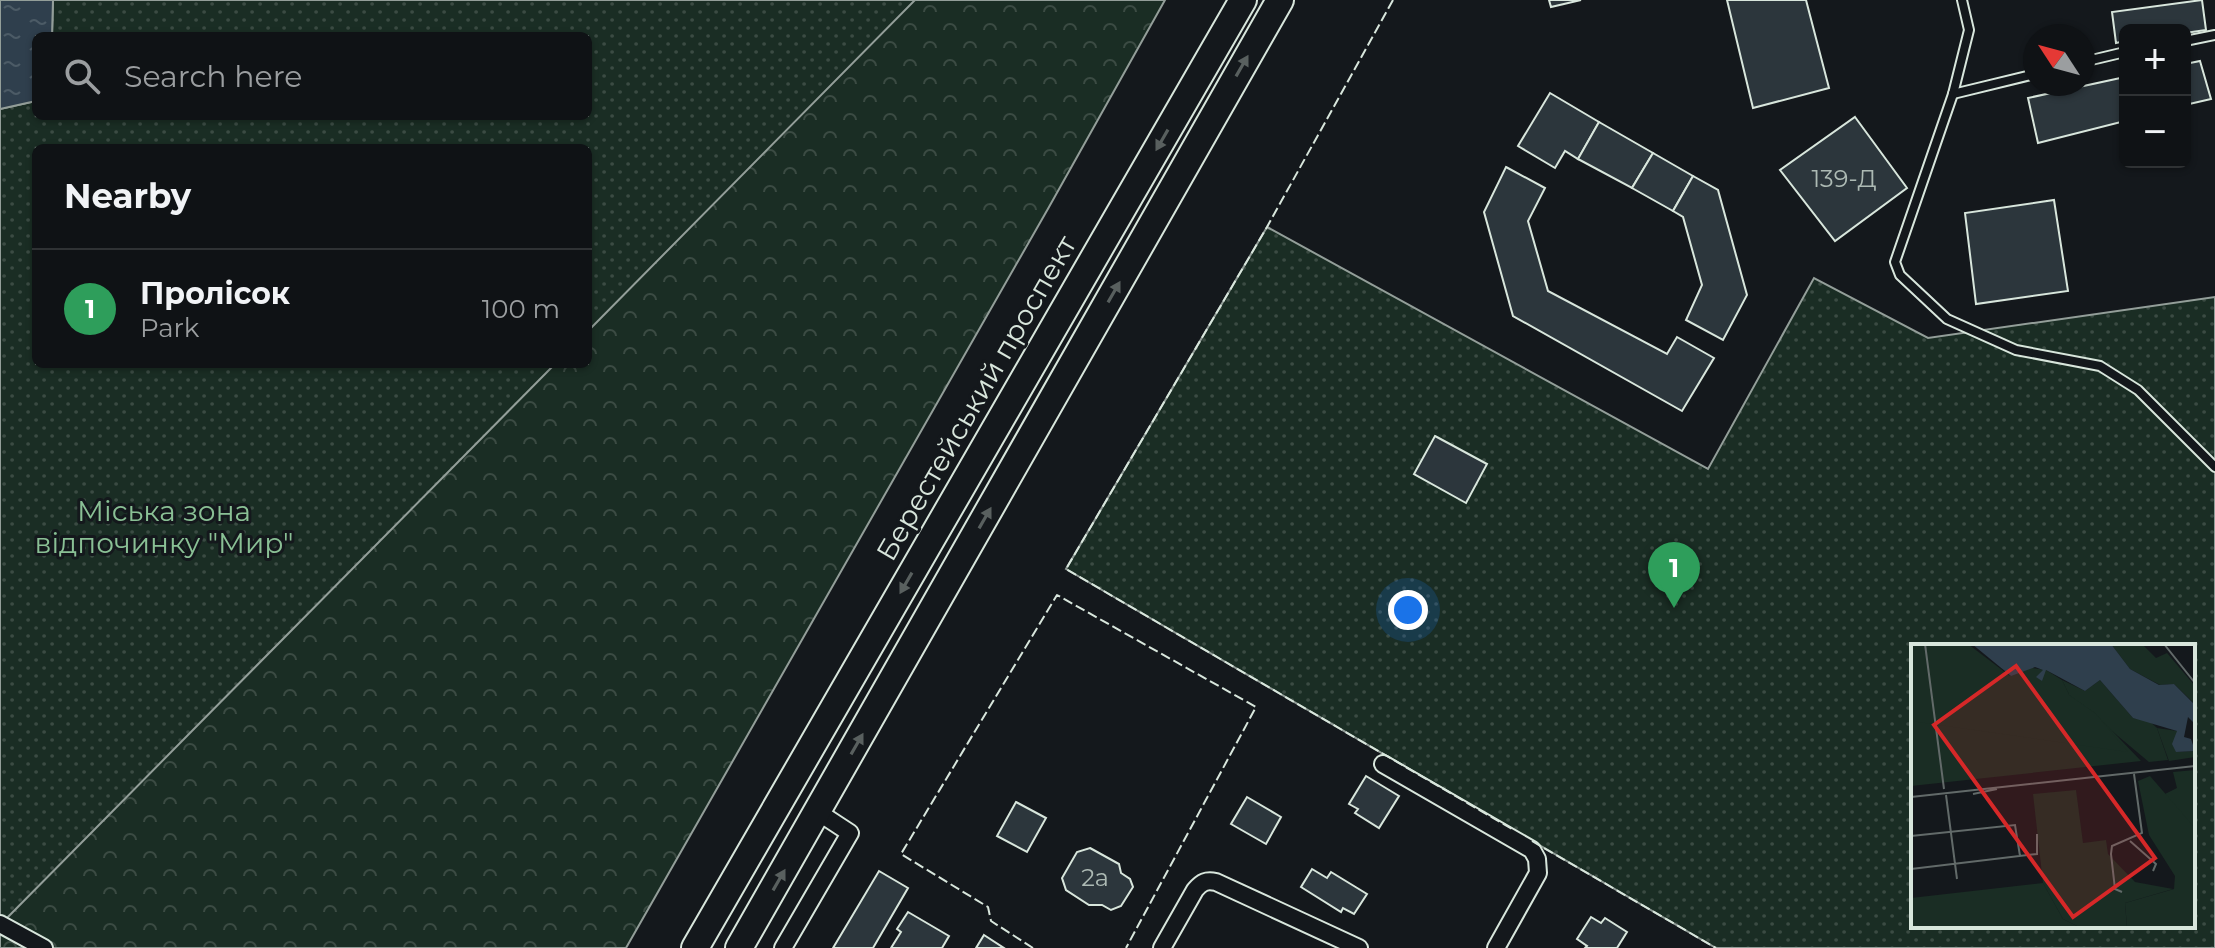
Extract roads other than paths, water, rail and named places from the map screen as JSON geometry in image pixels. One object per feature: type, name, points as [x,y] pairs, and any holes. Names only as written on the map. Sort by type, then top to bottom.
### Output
[{"type":"highway","name":"Берестейський проспект","points":[[695,948],[1243,0]]},
{"type":"highway","points":[[739,948],[1280,0]]},
{"type":"street","points":[[1383,764],[1532,850],[1537,859],[1538,873],[1496,948]]},
{"type":"street","points":[[783,948],[850,833],[818,812]]},
{"type":"street","points":[[1162,948],[1195,890],[1204,882],[1216,882],[1359,948]]},
{"type":"street","points":[[0,924],[44,948]]},
{"type":"lane","points":[[1962,0],[1969,30],[1953,94],[1895,262],[1900,275],[1947,319],[2016,350],[2100,366],[2138,390],[2215,467]]},
{"type":"lane","points":[[2191,40],[2215,35]]},
{"type":"lane","points":[[2095,59],[2119,53]]},
{"type":"lane","points":[[1953,94],[2023,77]]},
{"type":"water","points":[[0,0],[53,0],[52,32],[32,32],[32,102],[0,109]]},
{"type":"place","name":"Пролісок","points":[[1674,608]]},
{"type":"park label","name":"Міська зона відпочинку \"Мир\"","points":[[164,527]]}]
